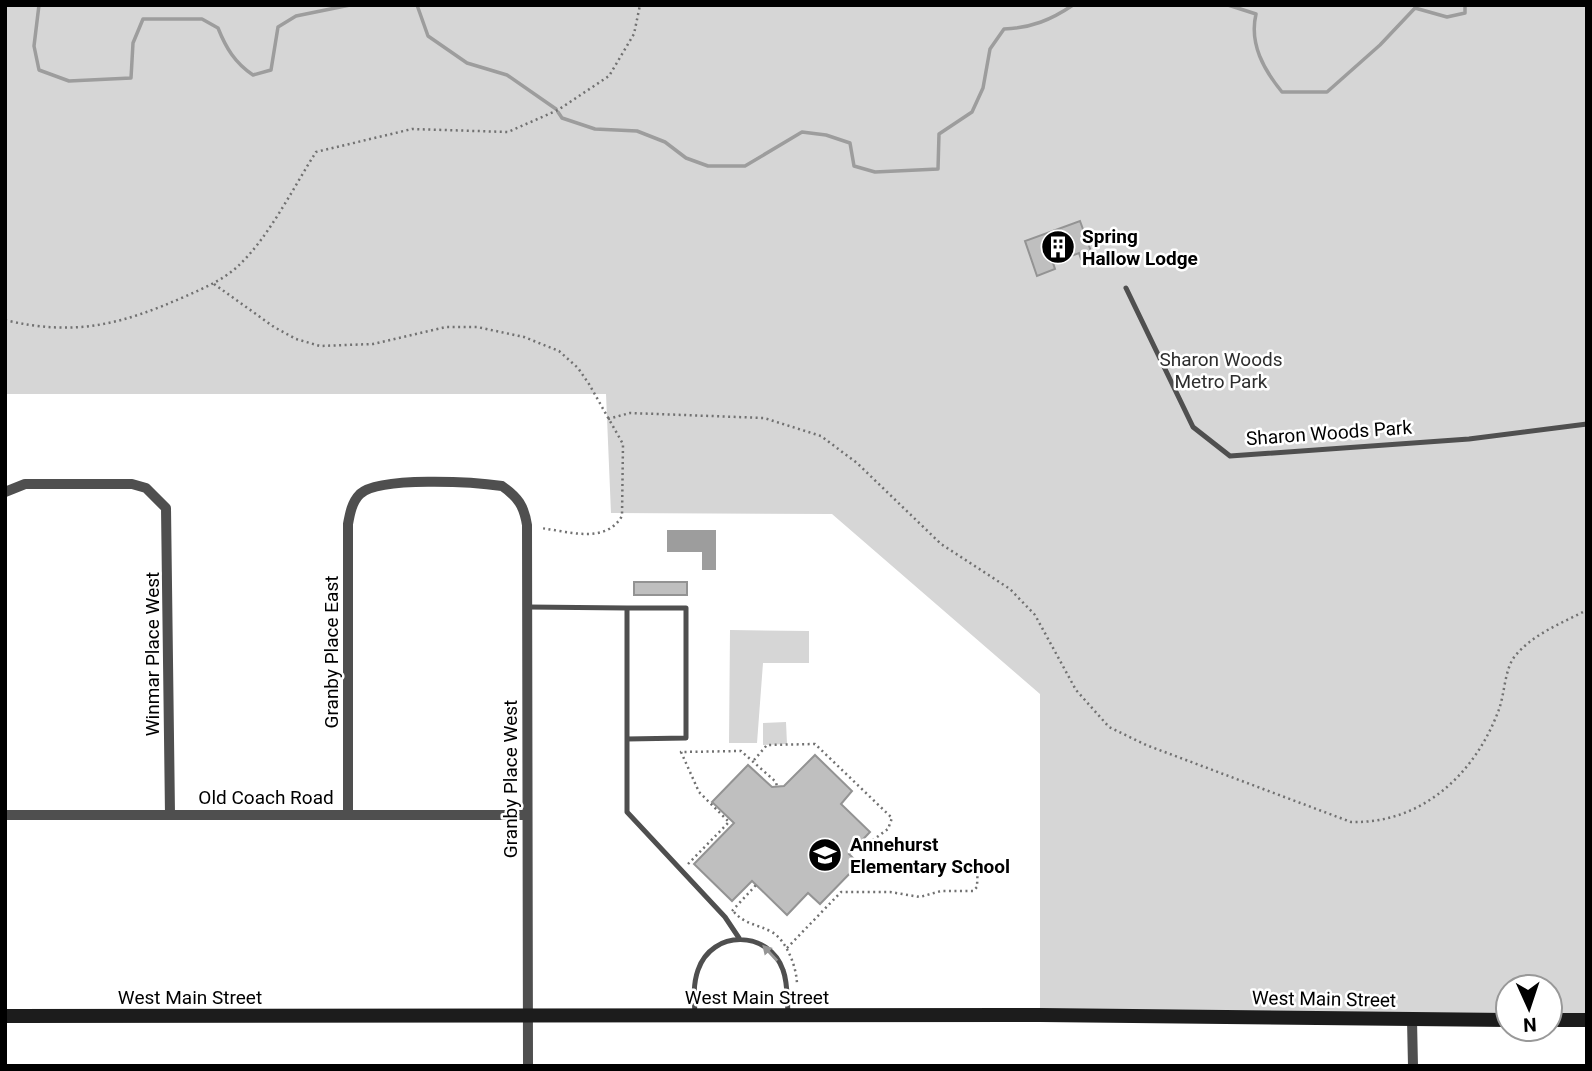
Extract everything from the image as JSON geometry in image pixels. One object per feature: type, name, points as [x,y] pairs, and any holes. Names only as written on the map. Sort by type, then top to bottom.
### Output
[{"type":"main road","name":"West Main Street","points":[[5,1016],[788,1016],[1494,1020]]},
{"type":"main road","points":[[1564,1020],[1587,1020]]},
{"type":"street","name":"Winmar Place West","points":[[5,492],[25,484],[132,484],[146,488],[158,496],[166,508],[169,522],[170,814]]},
{"type":"street","name":"Granby Place East","points":[[348,814],[348,524],[351,508],[360,494],[387,484],[486,484],[502,486],[515,495]]},
{"type":"street","name":"Granby Place West","points":[[515,495],[524,508],[527,525],[528,1066]]},
{"type":"street","name":"Old Coach Road","points":[[5,815],[527,815]]},
{"type":"street","points":[[1412,1020],[1413,1066]]},
{"type":"lane","name":"Sharon Woods Park","points":[[1126,288],[1193,428],[1230,456],[1469,439],[1587,424]]},
{"type":"lane","points":[[526,607],[686,608],[686,738],[627,739]]},
{"type":"lane","points":[[627,608],[626,812],[725,917],[739,938]]},
{"type":"lane","points":[[695,1016],[694,988],[698,968],[720,943],[739,938],[759,942],[774,954],[783,969],[788,1016]]},
{"type":"path","points":[[5,320],[40,328],[102,325],[154,312],[213,283],[236,268],[251,251],[316,152],[412,129],[508,132],[558,110],[608,76],[634,34],[640,5]]},
{"type":"path","points":[[213,283],[274,327],[296,339],[320,346],[373,344],[446,327],[477,327],[524,337],[567,356],[589,384],[623,444],[625,457],[622,516],[616,525],[595,535],[540,528]]},
{"type":"path","points":[[608,419],[630,413],[764,418],[821,436],[857,463],[941,544],[1010,589],[1035,615],[1076,690],[1109,727],[1146,745],[1351,822],[1376,823],[1402,816],[1433,801],[1485,743],[1499,709],[1514,657],[1543,633],[1587,610]]},
{"type":"path","points":[[754,760],[767,745],[815,744],[892,818],[888,829],[873,840]]},
{"type":"path","points":[[696,873],[687,864],[729,822],[699,792],[681,752],[741,751],[776,782],[777,787]]},
{"type":"path","points":[[786,949],[841,892],[890,892],[920,897],[941,891],[973,891],[977,887],[978,862]]},
{"type":"path","points":[[756,885],[732,911],[747,925],[774,933],[792,961],[797,988]]},
{"type":"green space","name":"Sharon Woods Metro Park","points":[[5,5],[1587,5],[1587,1020],[1564,1020],[1564,973],[1494,973],[1494,1020],[1040,1015],[1040,694],[832,514],[611,513],[606,394],[5,394]]},
{"type":"green space","points":[[730,630],[809,631],[809,663],[763,663],[757,743],[729,743]]},
{"type":"green space","points":[[786,722],[787,744],[763,745],[763,723]]},
{"type":"shaded area","points":[[667,530],[716,530],[716,570],[702,570],[702,552],[667,552]]},
{"type":"building","name":"Spring Hallow Lodge","points":[[1080,221],[1092,254],[1081,259],[1079,253],[1061,260],[1059,254],[1051,257],[1055,269],[1037,276],[1025,241]]},
{"type":"building","points":[[634,582],[687,582],[687,595],[634,595]]},
{"type":"building","points":[[815,755],[852,791],[841,804],[870,832],[849,854],[859,864],[820,904],[808,893],[787,915],[752,881],[732,901],[694,864],[734,823],[712,802],[748,765],[772,787],[784,786]]},
{"type":"waterway","points":[[39,5],[34,46],[39,70],[69,81],[131,78],[133,43],[143,19],[202,19],[218,28],[232,54],[253,75],[271,70],[278,27],[296,16],[350,5]]},
{"type":"waterway","points":[[417,5],[428,36],[467,63],[507,75],[556,109]]},
{"type":"waterway","points":[[558,112],[562,118],[595,129],[637,131],[665,142],[686,158],[708,166],[745,166],[802,132],[826,135],[850,143],[854,166],[875,172],[938,169],[939,134],[972,112],[983,88],[990,49],[1004,29],[1040,22],[1073,5]]},
{"type":"waterway","points":[[1228,5],[1256,14],[1256,46],[1269,75],[1282,92],[1327,92],[1380,45],[1415,8],[1447,17],[1465,13],[1465,5]]},
{"type":"place","name":"Spring Hallow Lodge","points":[[1058,247]]},
{"type":"place","name":"Annehurst Elementary School","points":[[825,855]]}]
